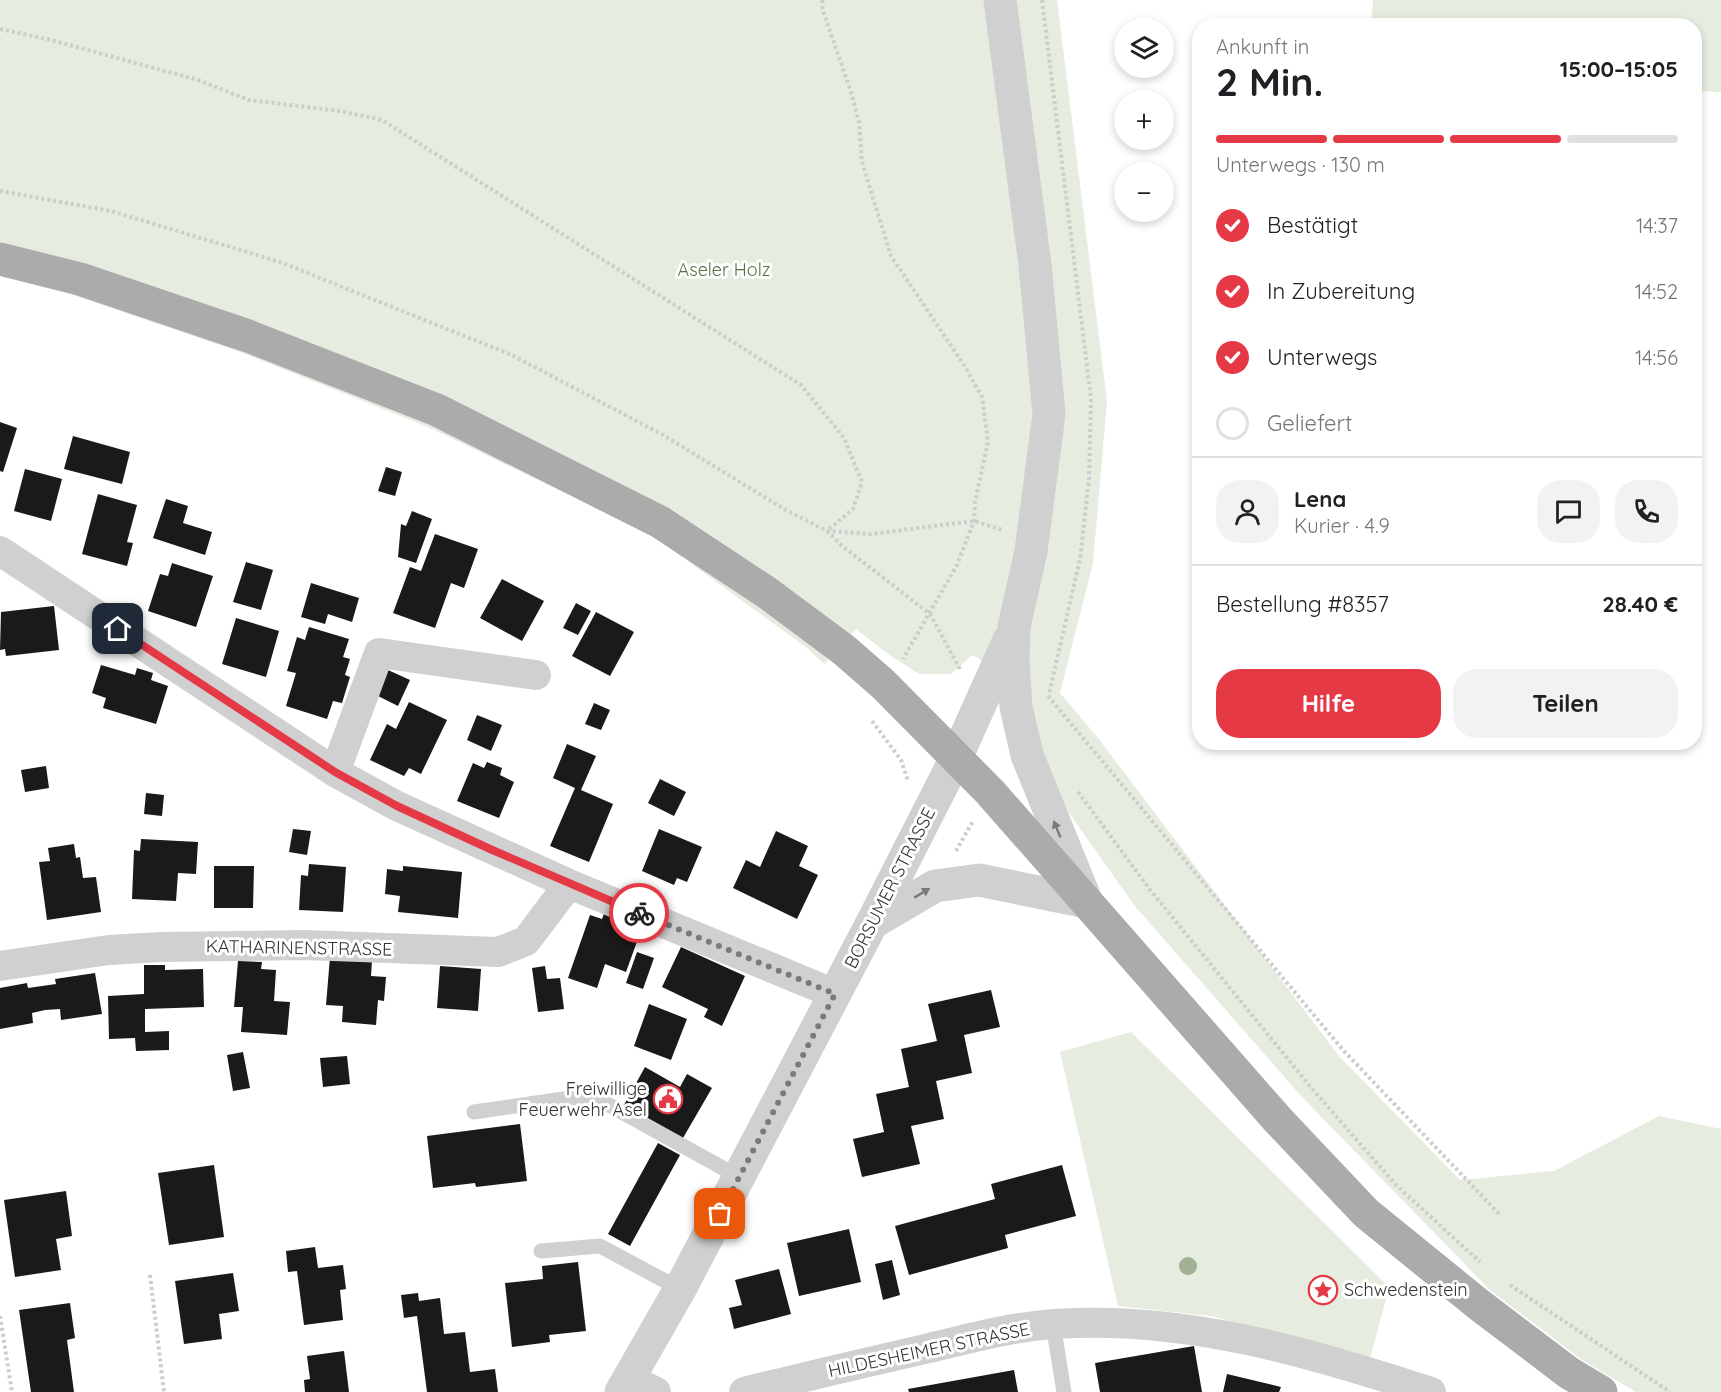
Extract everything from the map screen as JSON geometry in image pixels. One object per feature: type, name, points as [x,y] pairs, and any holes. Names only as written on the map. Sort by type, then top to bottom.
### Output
[{"type":"main road","points":[[0,259],[80,279],[248,336],[437,410],[660,522],[766,592],[844,650],[883,684],[990,792],[1278,1120],[1366,1213],[1478,1304],[1569,1373],[1601,1392]]},
{"type":"street","points":[[1000,0],[1035,265],[1049,414],[1031,551],[1014,627],[1013,661],[1016,707],[1027,755],[1087,902]]},
{"type":"street","points":[[0,551],[335,772],[397,806],[569,884],[835,994]]},
{"type":"street","name":"BORSUMER STRASSE","points":[[636,1388],[680,1288],[956,758],[1014,627]]},
{"type":"street","points":[[335,772],[379,653],[536,675]]},
{"type":"street","points":[[872,923],[935,886],[979,880],[1087,902]]},
{"type":"street","name":"KATHARINENSTRASSE","points":[[0,966],[109,950],[161,947],[305,945],[498,952],[526,941],[569,884]]},
{"type":"street","name":"HILDESHEIMER STRASSE","points":[[744,1392],[992,1333],[1053,1324],[1135,1324],[1202,1330],[1281,1347],[1364,1370],[1431,1392]]},
{"type":"lane","points":[[474,1112],[591,1095],[739,1177]]},
{"type":"lane","points":[[541,1251],[600,1246],[680,1288]]},
{"type":"lane","points":[[1053,1324],[1064,1392]]},
{"type":"path","points":[[822,0],[822,10],[859,122],[862,162],[891,256],[964,365],[982,397],[988,442],[975,502],[974,521],[957,565],[902,661],[863,709],[901,760],[909,784]]},
{"type":"path","points":[[0,29],[51,40],[198,80],[249,100],[340,111],[382,120],[801,385],[844,438],[862,482],[853,509],[827,531]]},
{"type":"path","points":[[0,190],[111,211],[280,262],[512,355],[663,435],[784,509],[827,531],[841,545],[930,614]]},
{"type":"path","points":[[827,531],[871,534],[974,521],[1000,528],[1031,551]]},
{"type":"path","points":[[1013,661],[1048,696],[1343,1050],[1501,1216]]},
{"type":"path","points":[[1075,787],[1151,891],[1309,1085],[1396,1185],[1486,1267]]},
{"type":"path","points":[[150,1275],[164,1392]]},
{"type":"path","points":[[1504,1281],[1670,1392]]},
{"type":"path","points":[[0,1316],[12,1392]]},
{"type":"green space","name":"Aseler Holz","points":[[0,0],[1057,0],[1107,401],[1093,563],[1060,693],[1098,738],[1339,1056],[1460,1180],[1554,1171],[1659,1116],[1721,1129],[1721,1392],[1636,1392],[1582,1360],[1490,1290],[1302,1097],[1134,905],[1065,807],[1035,747],[1025,685],[972,655],[951,674],[919,674],[856,629],[824,664],[807,648],[652,535],[428,427],[243,353],[73,295],[0,276]]},
{"type":"green space","points":[[1373,0],[1721,0],[1721,92],[1702,91],[1702,18],[1372,18]]},
{"type":"green space","points":[[1131,1032],[1389,1287],[1370,1359],[1211,1316],[1118,1306],[1060,1052]]},
{"type":"building","points":[[0,422],[17,428],[3,472],[0,471]]},
{"type":"building","points":[[73,436],[130,452],[122,484],[64,469]]},
{"type":"building","points":[[386,467],[402,472],[395,496],[378,491]]},
{"type":"building","points":[[25,469],[62,479],[51,521],[14,511]]},
{"type":"building","points":[[98,494],[137,505],[127,542],[133,543],[127,566],[82,554]]},
{"type":"building","points":[[166,499],[188,506],[183,523],[212,532],[205,555],[153,538]]},
{"type":"building","points":[[412,511],[432,519],[416,563],[398,557],[401,524],[406,526]]},
{"type":"building","points":[[435,534],[478,549],[464,588],[451,583],[435,628],[393,613],[410,567],[421,571]]},
{"type":"building","points":[[246,562],[273,570],[261,610],[233,602]]},
{"type":"building","points":[[172,563],[213,576],[196,627],[148,611],[160,574],[168,576]]},
{"type":"building","points":[[502,579],[544,601],[522,641],[480,618]]},
{"type":"building","points":[[311,583],[359,598],[352,622],[328,614],[325,624],[301,617]]},
{"type":"building","points":[[576,603],[591,611],[578,635],[563,628]]},
{"type":"building","points":[[54,606],[59,650],[6,656],[5,649],[0,650],[1,612]]},
{"type":"building","points":[[596,612],[634,632],[610,676],[572,656]]},
{"type":"building","points":[[236,618],[279,631],[266,677],[222,664]]},
{"type":"building","points":[[309,627],[349,639],[343,657],[350,659],[345,675],[350,677],[342,703],[333,701],[327,719],[286,706],[296,673],[287,671],[297,637],[305,640]]},
{"type":"building","points":[[101,665],[135,675],[137,668],[153,673],[151,680],[168,686],[156,724],[103,708],[106,698],[92,693]]},
{"type":"building","points":[[388,670],[410,680],[398,706],[376,695]]},
{"type":"building","points":[[409,702],[447,720],[421,774],[409,768],[404,776],[370,760],[387,724],[396,729]]},
{"type":"building","points":[[594,703],[610,710],[601,730],[585,724]]},
{"type":"building","points":[[477,715],[502,725],[491,751],[467,740]]},
{"type":"building","points":[[567,744],[596,756],[581,790],[613,804],[589,862],[550,846],[575,788],[553,778]]},
{"type":"building","points":[[487,762],[502,768],[500,775],[514,782],[499,818],[457,801],[473,763],[484,768]]},
{"type":"building","points":[[46,766],[49,788],[25,792],[21,770]]},
{"type":"building","points":[[660,779],[686,792],[674,816],[648,803]]},
{"type":"building","points":[[146,793],[164,795],[162,816],[144,814]]},
{"type":"building","points":[[293,829],[311,831],[307,855],[289,852]]},
{"type":"building","points":[[659,829],[702,847],[687,882],[677,878],[674,885],[642,871]]},
{"type":"building","points":[[776,831],[808,846],[799,866],[818,875],[797,919],[733,888],[746,860],[760,867]]},
{"type":"building","points":[[141,839],[198,842],[196,874],[178,873],[176,901],[132,899],[134,850],[140,851]]},
{"type":"building","points":[[74,844],[76,858],[80,857],[83,878],[96,877],[101,912],[47,920],[39,862],[50,861],[48,848]]},
{"type":"building","points":[[309,864],[346,867],[343,912],[299,910],[301,875],[308,876]]},
{"type":"building","points":[[214,866],[254,866],[253,908],[214,908]]},
{"type":"building","points":[[403,866],[462,872],[458,918],[398,912],[400,896],[385,894],[387,869],[403,871]]},
{"type":"building","points":[[605,911],[639,923],[635,934],[639,936],[626,972],[605,964],[597,988],[568,978],[590,915],[602,919]]},
{"type":"building","points":[[681,947],[745,976],[722,1026],[704,1017],[708,1009],[662,987]]},
{"type":"building","points":[[637,952],[654,958],[643,989],[626,983]]},
{"type":"building","points":[[330,957],[372,960],[371,976],[386,977],[384,1001],[378,1000],[376,1025],[342,1022],[343,1006],[326,1005]]},
{"type":"building","points":[[238,961],[262,962],[261,969],[276,970],[274,1001],[290,1002],[287,1035],[241,1032],[243,1007],[234,1007]]},
{"type":"building","points":[[144,965],[165,965],[165,970],[203,969],[204,1007],[145,1009],[145,1032],[169,1031],[169,1050],[136,1051],[135,1038],[109,1039],[108,996],[144,994]]},
{"type":"building","points":[[440,966],[481,969],[478,1011],[437,1008]]},
{"type":"building","points":[[545,966],[547,979],[560,978],[564,1009],[538,1012],[532,968]]},
{"type":"building","points":[[95,973],[102,1014],[61,1020],[60,1009],[45,1010],[32,1013],[33,1023],[0,1029],[0,988],[27,983],[28,988],[56,984],[55,979]]},
{"type":"building","points":[[991,990],[1000,1027],[964,1035],[972,1073],[936,1081],[944,1119],[911,1126],[920,1164],[862,1177],[853,1139],[884,1132],[876,1094],[909,1087],[901,1049],[937,1041],[928,1004]]},
{"type":"building","points":[[649,1004],[687,1019],[671,1060],[634,1046]]},
{"type":"building","points":[[243,1052],[250,1088],[233,1091],[227,1055]]},
{"type":"building","points":[[347,1056],[350,1084],[323,1087],[320,1058]]},
{"type":"building","points":[[645,1067],[680,1087],[687,1074],[712,1088],[683,1138],[624,1105]]},
{"type":"building","points":[[520,1124],[527,1181],[476,1187],[475,1183],[433,1188],[427,1136]]},
{"type":"building","points":[[658,1143],[680,1155],[630,1246],[608,1234]]},
{"type":"building","points":[[214,1165],[224,1237],[169,1245],[158,1173]]},
{"type":"building","points":[[1062,1165],[1076,1216],[1005,1235],[1008,1248],[909,1275],[895,1226],[995,1199],[991,1184]]},
{"type":"building","points":[[66,1191],[72,1236],[56,1239],[61,1270],[15,1277],[4,1200]]},
{"type":"building","points":[[849,1229],[861,1282],[799,1296],[787,1243]]},
{"type":"building","points":[[315,1247],[318,1268],[343,1265],[346,1289],[340,1290],[343,1320],[304,1325],[297,1271],[288,1272],[286,1251]]},
{"type":"building","points":[[892,1260],[900,1295],[883,1300],[875,1264]]},
{"type":"building","points":[[578,1262],[586,1331],[549,1335],[550,1342],[512,1347],[505,1283],[543,1279],[542,1266]]},
{"type":"building","points":[[779,1269],[791,1314],[734,1329],[729,1308],[742,1305],[735,1280]]},
{"type":"building","points":[[233,1273],[239,1311],[219,1314],[222,1339],[184,1344],[175,1281]]},
{"type":"building","points":[[418,1293],[419,1301],[440,1298],[444,1334],[465,1332],[470,1372],[495,1369],[498,1392],[427,1392],[417,1316],[404,1318],[401,1295]]},
{"type":"building","points":[[70,1303],[75,1338],[67,1340],[74,1392],[31,1392],[19,1310]]},
{"type":"building","points":[[1194,1346],[1202,1392],[1100,1392],[1095,1363]]},
{"type":"building","points":[[344,1351],[349,1392],[305,1392],[304,1380],[310,1379],[307,1356]]},
{"type":"building","points":[[1014,1370],[1018,1392],[909,1392],[908,1389]]},
{"type":"building","points":[[1227,1374],[1281,1387],[1279,1392],[1223,1392]]},
{"type":"way so far","points":[[639,913],[835,994],[720,1214]]},
{"type":"place","name":"Freiwillige Feuerwehr Asel","points":[[668,1099]]},
{"type":"place","name":"Schwedenstein","points":[[1323,1290]]},
{"type":"route","points":[[118,629],[335,772],[397,806],[639,913]]}]
